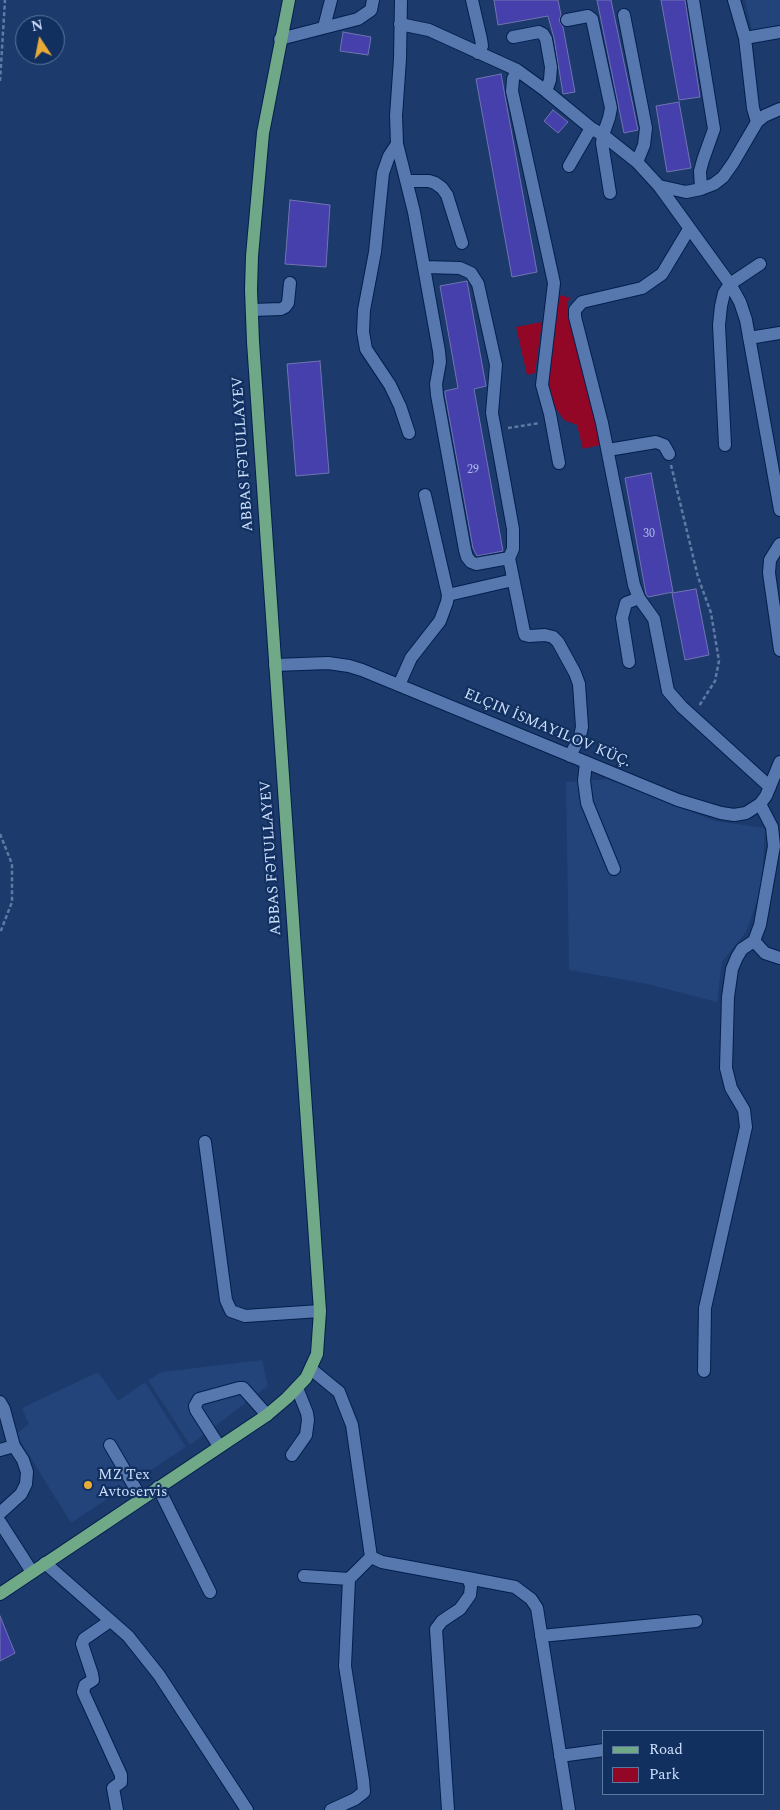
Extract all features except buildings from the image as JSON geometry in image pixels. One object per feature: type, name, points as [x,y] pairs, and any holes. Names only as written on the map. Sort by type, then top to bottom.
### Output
[{"type":"main road","name":"ABBAS FƏTULLAYEV","points":[[0,1594],[266,1415],[297,1388],[311,1369],[317,1354],[320,1311],[252,310],[252,256],[263,133],[289,0]]},
{"type":"street","points":[[324,27],[331,0]]},
{"type":"street","points":[[280,40],[362,16],[371,10],[374,0]]},
{"type":"street","points":[[401,0],[400,59],[396,116],[397,144],[407,181],[424,267],[440,362],[436,384],[437,395],[467,557],[476,564],[509,558]]},
{"type":"street","points":[[472,0],[482,46],[478,53]]},
{"type":"street","points":[[693,0],[714,121],[714,129],[700,171],[701,189]]},
{"type":"street","points":[[734,0],[745,38],[753,108],[757,122]]},
{"type":"street","points":[[624,15],[646,128],[644,145],[637,162]]},
{"type":"street","points":[[567,20],[588,16],[592,19],[611,108],[603,135],[604,159],[610,193]]},
{"type":"street","points":[[400,24],[429,30],[517,70],[637,162],[658,186],[730,284],[740,302],[746,320],[780,510]]},
{"type":"street","points":[[513,36],[539,32],[546,38],[551,67],[550,80],[546,91]]},
{"type":"street","points":[[745,38],[780,32]]},
{"type":"street","points":[[517,70],[513,79],[512,91],[554,283],[542,385],[559,463]]},
{"type":"street","points":[[658,186],[686,192],[714,184],[723,177],[733,164],[757,122],[764,116],[780,109]]},
{"type":"street","points":[[569,166],[591,128]]},
{"type":"street","points":[[397,144],[389,156],[383,173],[375,252],[364,310],[363,332],[366,349],[390,385],[400,406],[409,433]]},
{"type":"street","points":[[407,181],[435,182],[442,188],[447,195],[462,243]]},
{"type":"street","points":[[689,229],[669,265],[652,282],[642,288],[582,302],[575,310],[608,450],[634,585],[638,598],[654,619],[668,691],[692,716],[770,787]]},
{"type":"street","points":[[725,445],[719,325],[724,293],[730,284],[760,264]]},
{"type":"street","points":[[424,267],[460,268],[471,274],[478,284],[496,365],[492,413],[513,529],[513,549],[509,558],[525,635],[553,637],[558,642],[575,672],[579,684],[582,727],[580,736],[570,756]]},
{"type":"street","points":[[252,310],[282,309],[285,307],[288,303],[290,283]]},
{"type":"street","points":[[749,338],[780,333]]},
{"type":"street","points":[[608,450],[656,442],[664,445],[669,454]]},
{"type":"street","points":[[399,685],[411,658],[440,621],[445,611],[448,595],[425,495]]},
{"type":"street","points":[[780,544],[770,560],[769,573],[780,650]]},
{"type":"street","points":[[448,595],[514,580]]},
{"type":"street","points":[[629,662],[622,618],[626,603],[638,598]]},
{"type":"street","points":[[275,665],[316,662],[356,668],[678,800],[721,813],[734,815],[746,813],[760,804],[770,787],[780,762]]},
{"type":"street","points":[[586,762],[584,780],[587,802],[614,869]]},
{"type":"street","points":[[704,1371],[705,1308],[746,1127],[744,1110],[731,1088],[726,1068],[728,997],[732,969],[737,957],[742,949],[754,942],[760,925],[774,846],[772,827],[760,804]]},
{"type":"street","points":[[754,942],[765,953],[780,958]]},
{"type":"street","points":[[205,1142],[226,1300],[232,1311],[245,1316],[320,1311]]},
{"type":"street","points":[[311,1369],[339,1392],[352,1425],[371,1556]]},
{"type":"street","points":[[219,1446],[196,1410],[195,1406],[199,1399],[244,1388],[266,1415]]},
{"type":"street","points":[[292,1455],[306,1435],[308,1420],[297,1388]]},
{"type":"street","points":[[0,1402],[4,1409],[14,1446],[23,1460],[27,1472],[26,1484],[21,1494],[0,1513]]},
{"type":"street","points":[[110,1445],[141,1498]]},
{"type":"street","points":[[0,1450],[14,1446]]},
{"type":"street","points":[[158,1487],[210,1592]]},
{"type":"street","points":[[0,1522],[32,1572]]},
{"type":"street","points":[[371,1556],[382,1562],[515,1587],[531,1599],[537,1608],[569,1810]]},
{"type":"street","points":[[331,1810],[355,1799],[364,1792],[345,1666],[349,1579],[371,1556]]},
{"type":"street","points":[[45,1563],[128,1636],[159,1675],[247,1810]]},
{"type":"street","points":[[304,1576],[349,1579]]},
{"type":"street","points":[[448,1810],[436,1629],[442,1621],[460,1609],[470,1595],[471,1586],[468,1578]]},
{"type":"street","points":[[110,1621],[84,1640],[82,1644],[93,1680],[84,1685],[83,1692],[120,1775],[121,1782],[113,1788],[116,1810]]},
{"type":"street","points":[[541,1636],[696,1621]]},
{"type":"street","points":[[560,1756],[602,1750]]},
{"type":"path","points":[[0,82],[5,0]]},
{"type":"path","points":[[494,430],[551,421]]},
{"type":"path","points":[[669,454],[698,577],[712,613],[719,660],[715,682],[692,716]]},
{"type":"path","points":[[0,834],[12,864],[12,902],[0,933]]},
{"type":"shaded area","points":[[745,0],[780,0],[780,25],[752,31]]},
{"type":"shaded area","points":[[607,779],[715,821],[765,828],[760,893],[746,932],[722,962],[717,1002],[643,983],[569,970],[566,782]]},
{"type":"shaded area","points":[[262,1360],[268,1386],[190,1445],[148,1380],[162,1372]]},
{"type":"shaded area","name":"MZ Tex Avtoservis","points":[[98,1372],[118,1401],[145,1382],[186,1447],[71,1523],[16,1434],[29,1424],[22,1408]]},
{"type":"green space","points":[[559,295],[571,298],[568,301],[567,310],[595,418],[600,445],[583,449],[577,425],[564,420],[548,394],[548,373]]},
{"type":"green space","points":[[542,322],[535,373],[527,375],[516,327]]},
{"type":"place","name":"MZ Tex Avtoservis","points":[[88,1485]]}]
